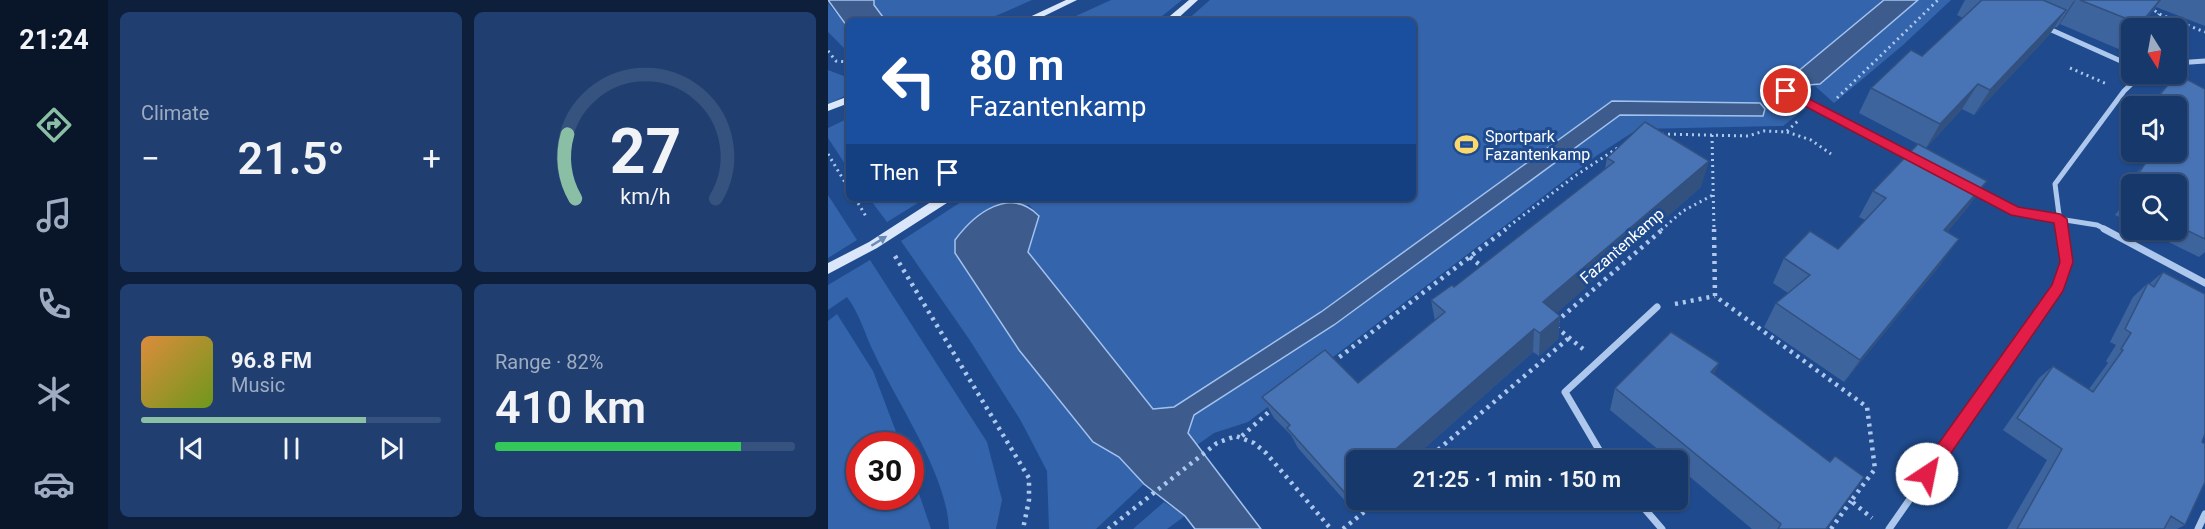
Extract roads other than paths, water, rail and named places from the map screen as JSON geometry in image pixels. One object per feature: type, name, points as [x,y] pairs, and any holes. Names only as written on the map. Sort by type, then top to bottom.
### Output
[{"type":"street","points":[[1033,18],[1073,0]]},
{"type":"street","points":[[1173,18],[1194,0]]},
{"type":"street","points":[[2037,24],[2121,61]]},
{"type":"street","points":[[2187,62],[2205,61]]},
{"type":"street","points":[[1889,529],[1964,418],[2058,287],[2066,262],[2055,184],[2131,84]]},
{"type":"street","points":[[1786,91],[1914,159]]},
{"type":"street","points":[[828,108],[846,100]]},
{"type":"street","points":[[1966,186],[2015,212],[2097,225],[2205,283]]},
{"type":"street","points":[[828,269],[873,245],[941,201]]},
{"type":"street","points":[[1599,450],[1565,392],[1657,307]]},
{"type":"street","points":[[1646,510],[1662,529]]},
{"type":"street","points":[[2198,529],[2205,514]]},
{"type":"place","name":"Sportpark Fazantenkamp","points":[[1467,145]]}]
